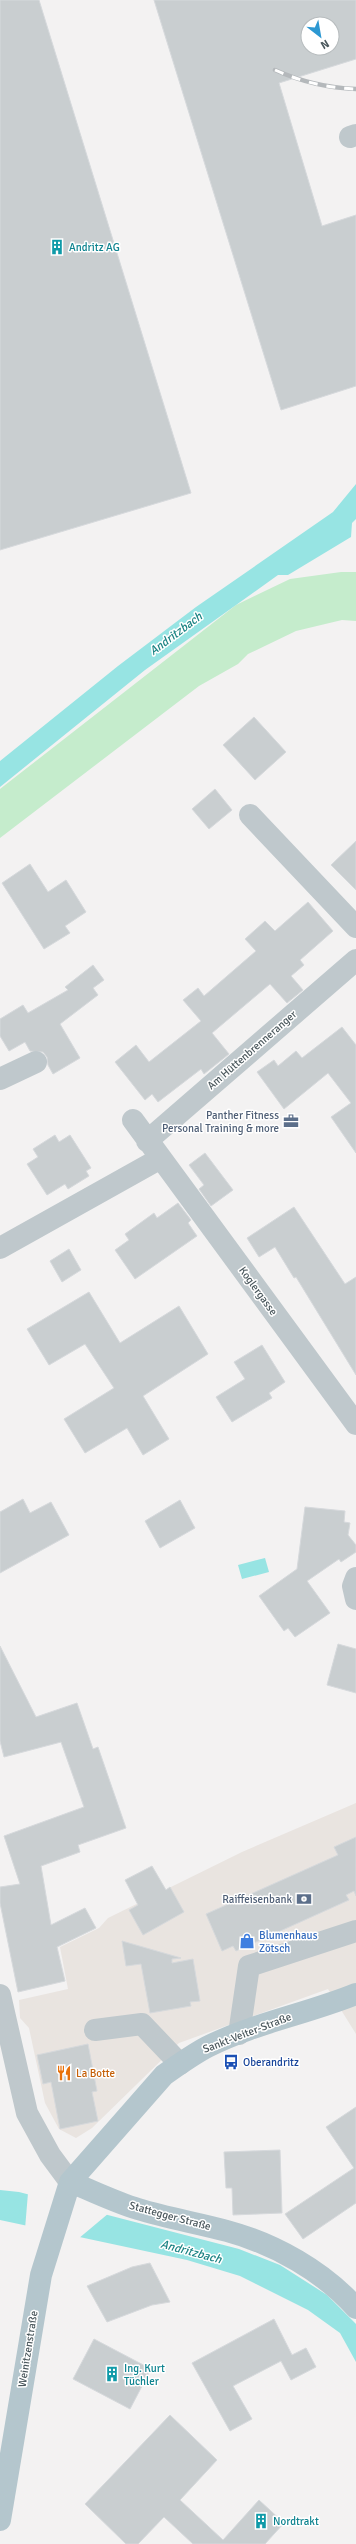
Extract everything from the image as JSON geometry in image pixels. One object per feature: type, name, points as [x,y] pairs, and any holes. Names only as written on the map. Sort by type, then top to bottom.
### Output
[{"type":"main road","name":"Sankt-Veiter-Straße","points":[[67,2191],[164,2075],[180,2064],[208,2047],[239,2034],[356,1994]]},
{"type":"main road","name":"Weinitzenstraße","points":[[0,2520],[33,2314],[52,2236],[67,2191]]},
{"type":"main road","name":"Stattegger Straße","points":[[67,2191],[229,2231],[270,2247],[306,2266],[334,2285],[356,2308]]},
{"type":"street","points":[[250,814],[356,927]]},
{"type":"street","name":"Am Hüttenbrenneranger","points":[[147,1140],[356,960]]},
{"type":"street","points":[[0,1079],[36,1062]]},
{"type":"street","points":[[0,1248],[161,1158],[133,1120]]},
{"type":"street","name":"Koglergasse","points":[[161,1158],[356,1424]]},
{"type":"street","points":[[356,1578],[353,1586],[356,1599]]},
{"type":"street","points":[[239,2034],[249,1966],[356,1931]]},
{"type":"street","points":[[0,1995],[27,2113],[50,2155],[67,2191]]},
{"type":"street","points":[[96,2030],[142,2024],[180,2064]]},
{"type":"shaded area","points":[[356,1803],[356,2034],[328,1989],[179,2043],[92,2128],[76,2138],[59,2129],[45,2103],[29,2028],[20,2018],[19,2000],[68,1989],[60,1947],[99,1928],[108,1918],[242,1852]]},
{"type":"green space","points":[[341,572],[356,572],[356,621],[342,620],[296,631],[248,654],[238,664],[199,686],[0,838],[0,789],[236,605],[290,579]]},
{"type":"water","name":"Andritzbach","points":[[356,484],[356,519],[352,523],[351,537],[288,575],[278,575],[145,670],[0,787],[0,761],[118,666],[196,607],[333,512]]},
{"type":"water","points":[[265,1558],[269,1572],[242,1579],[238,1565]]},
{"type":"water","name":"Andritzbach","points":[[0,2190],[19,2192],[239,2249],[280,2265],[327,2295],[356,2324],[356,2362],[340,2333],[308,2310],[240,2276],[187,2260],[0,2220]]},
{"type":"pier","points":[[28,2193],[109,2213],[78,2239],[25,2229]]},
{"type":"building","name":"Andritz AG","points":[[0,0],[39,0],[191,493],[0,550]]},
{"type":"building","points":[[154,0],[356,0],[356,59],[279,83],[322,226],[356,215],[356,386],[281,410]]},
{"type":"building","points":[[254,717],[286,752],[255,780],[223,745]]},
{"type":"building","points":[[215,789],[232,810],[209,829],[192,809]]},
{"type":"building","points":[[356,841],[356,890],[331,865]]},
{"type":"building","points":[[30,864],[48,892],[66,880],[86,912],[65,926],[70,933],[44,949],[2,883]]},
{"type":"building","points":[[308,902],[333,931],[300,960],[304,965],[291,976],[303,990],[287,1003],[270,984],[212,1033],[229,1054],[204,1074],[201,1069],[158,1102],[152,1094],[145,1100],[115,1062],[136,1045],[149,1062],[201,1021],[183,1000],[198,988],[204,996],[256,951],[245,939],[265,921],[275,931]]},
{"type":"building","points":[[93,965],[104,980],[93,988],[98,995],[60,1024],[80,1058],[53,1074],[48,1065],[47,1057],[43,1052],[30,1051],[25,1042],[9,1051],[0,1036],[0,1019],[23,1005],[28,1013],[68,990],[65,987]]},
{"type":"building","points":[[342,1027],[356,1045],[356,1153],[331,1117],[351,1103],[328,1073],[284,1109],[257,1072],[274,1060],[278,1066],[296,1051],[302,1058]]},
{"type":"building","points":[[55,1135],[59,1142],[70,1135],[91,1168],[86,1171],[89,1176],[68,1189],[65,1184],[47,1195],[27,1164],[38,1157],[33,1149]]},
{"type":"building","points":[[205,1153],[233,1190],[211,1206],[199,1189],[204,1185],[189,1165]]},
{"type":"building","points":[[178,1203],[191,1220],[188,1223],[197,1236],[135,1279],[115,1250],[129,1240],[125,1234],[154,1213],[157,1218]]},
{"type":"building","points":[[294,1207],[345,1284],[356,1277],[356,1375],[296,1277],[294,1278],[275,1247],[259,1257],[247,1238]]},
{"type":"building","points":[[69,1249],[81,1270],[62,1282],[50,1261]]},
{"type":"building","points":[[89,1292],[120,1343],[179,1306],[208,1354],[143,1396],[169,1439],[143,1455],[127,1428],[85,1453],[64,1419],[114,1388],[85,1344],[49,1365],[27,1329]]},
{"type":"building","points":[[262,1345],[285,1382],[269,1393],[272,1398],[232,1422],[216,1397],[245,1379],[234,1362]]},
{"type":"building","points":[[23,1499],[30,1513],[51,1502],[69,1535],[0,1573],[0,1512]]},
{"type":"building","points":[[180,1500],[195,1528],[160,1548],[145,1521]]},
{"type":"building","points":[[305,1507],[345,1511],[344,1522],[350,1523],[348,1535],[356,1545],[356,1552],[341,1562],[339,1559],[307,1581],[330,1613],[295,1637],[288,1628],[284,1631],[259,1596],[297,1569]]},
{"type":"building","points":[[338,1644],[356,1649],[356,1693],[327,1685]]},
{"type":"building","points":[[0,1646],[36,1717],[77,1703],[93,1749],[98,1747],[126,1828],[78,1845],[80,1852],[41,1866],[51,1925],[85,1908],[96,1928],[57,1947],[65,1981],[18,1992],[0,1903],[0,1887],[20,1884],[4,1836],[84,1807],[61,1742],[4,1757],[0,1741]]},
{"type":"building","points":[[356,1837],[356,1896],[354,1891],[346,1895],[349,1900],[236,1951],[233,1946],[222,1951],[206,1914],[338,1855],[334,1847]]},
{"type":"building","points":[[152,1866],[166,1890],[170,1887],[184,1912],[143,1935],[129,1910],[138,1905],[125,1880]]},
{"type":"building","points":[[122,1941],[181,1958],[172,1959],[172,1963],[193,1959],[200,2001],[190,2002],[191,2006],[150,2013],[141,1964],[126,1966]]},
{"type":"building","points":[[88,2044],[97,2091],[92,2092],[98,2121],[60,2129],[51,2082],[43,2084],[37,2055]]},
{"type":"building","points":[[356,2107],[356,2203],[303,2239],[285,2214],[354,2168],[326,2127]]},
{"type":"building","points":[[280,2150],[282,2213],[233,2215],[232,2188],[226,2188],[224,2152]]},
{"type":"building","points":[[150,2263],[170,2302],[152,2305],[107,2322],[87,2286],[132,2267]]},
{"type":"building","points":[[274,2319],[292,2355],[306,2348],[316,2367],[291,2380],[281,2361],[233,2386],[252,2419],[230,2431],[192,2363]]},
{"type":"building","name":"Ing. Kurt Tüchler","points":[[94,2339],[151,2369],[130,2409],[73,2379]]},
{"type":"building","points":[[170,2415],[217,2460],[180,2500],[223,2540],[259,2500],[284,2523],[265,2544],[193,2544],[164,2517],[138,2544],[126,2544],[85,2504]]},
{"type":"railway","points":[[275,70],[315,84],[356,89]]},
{"type":"place","name":"Andritz AG","points":[[57,247]]},
{"type":"place","name":"Panther Fitness Personal Training & more","points":[[291,1121]]},
{"type":"place","name":"Raiffeisenbank","points":[[304,1899]]},
{"type":"place","name":"Blumenhaus Zötsch","points":[[247,1941]]},
{"type":"place","name":"Oberandritz","points":[[231,2062]]},
{"type":"place","name":"La Botte","points":[[64,2073]]},
{"type":"place","name":"Ing. Kurt Tüchler","points":[[112,2374]]},
{"type":"place","name":"Nordtrakt","points":[[261,2521]]}]
